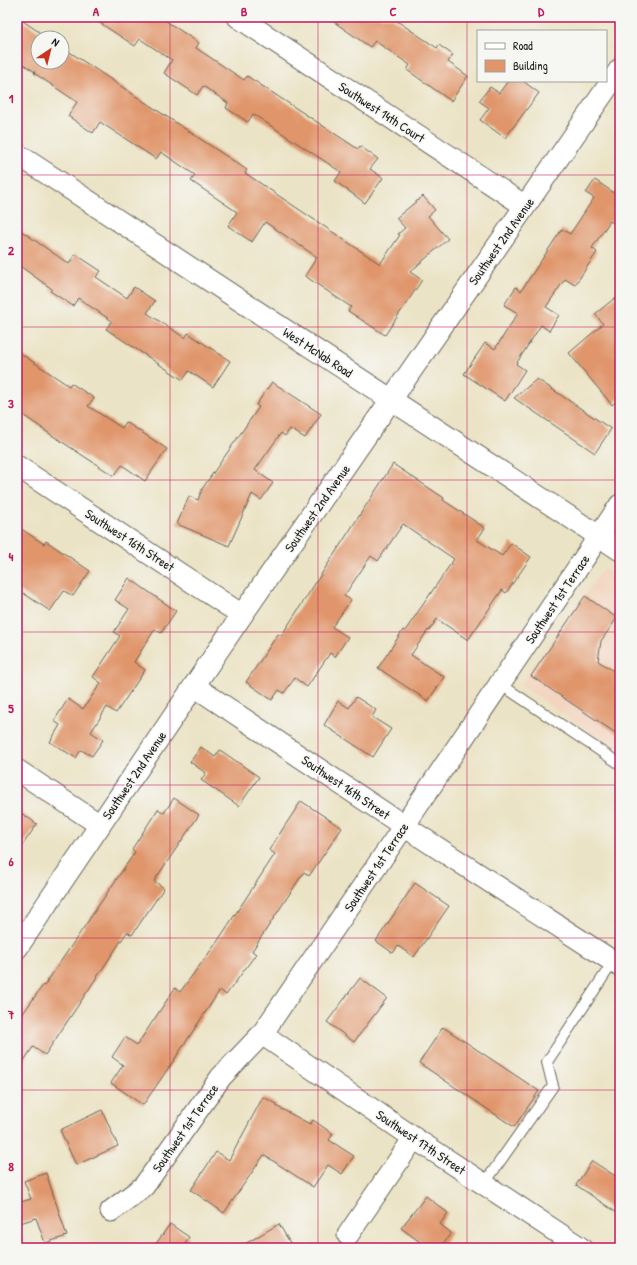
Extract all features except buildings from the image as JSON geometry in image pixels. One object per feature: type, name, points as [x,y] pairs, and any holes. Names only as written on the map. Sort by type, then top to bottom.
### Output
[{"type":"street","name":"Southwest 14th Court","points":[[238,17],[525,206]]},
{"type":"street","name":"Southwest 2nd Avenue","points":[[17,948],[242,615],[620,69]]},
{"type":"street","name":"West McNab Road","points":[[17,154],[620,550]]},
{"type":"street","name":"Southwest 16th Street","points":[[17,466],[242,615]]},
{"type":"street","name":"Southwest 1st Terrace","points":[[111,1211],[144,1186],[221,1077],[262,1034],[620,505]]},
{"type":"street","name":"Southwest 16th Street","points":[[194,686],[404,826],[617,964]]},
{"type":"street","points":[[17,770],[100,825]]},
{"type":"street","name":"Southwest 17th Street","points":[[262,1034],[414,1138],[581,1248]]},
{"type":"street","points":[[348,1235],[414,1138]]},
{"type":"lane","points":[[500,684],[620,764]]},
{"type":"lane","points":[[484,1184],[553,1086],[547,1062],[617,964]]},
{"type":"shaded area","points":[[604,568],[620,579],[620,752],[520,685]]}]
